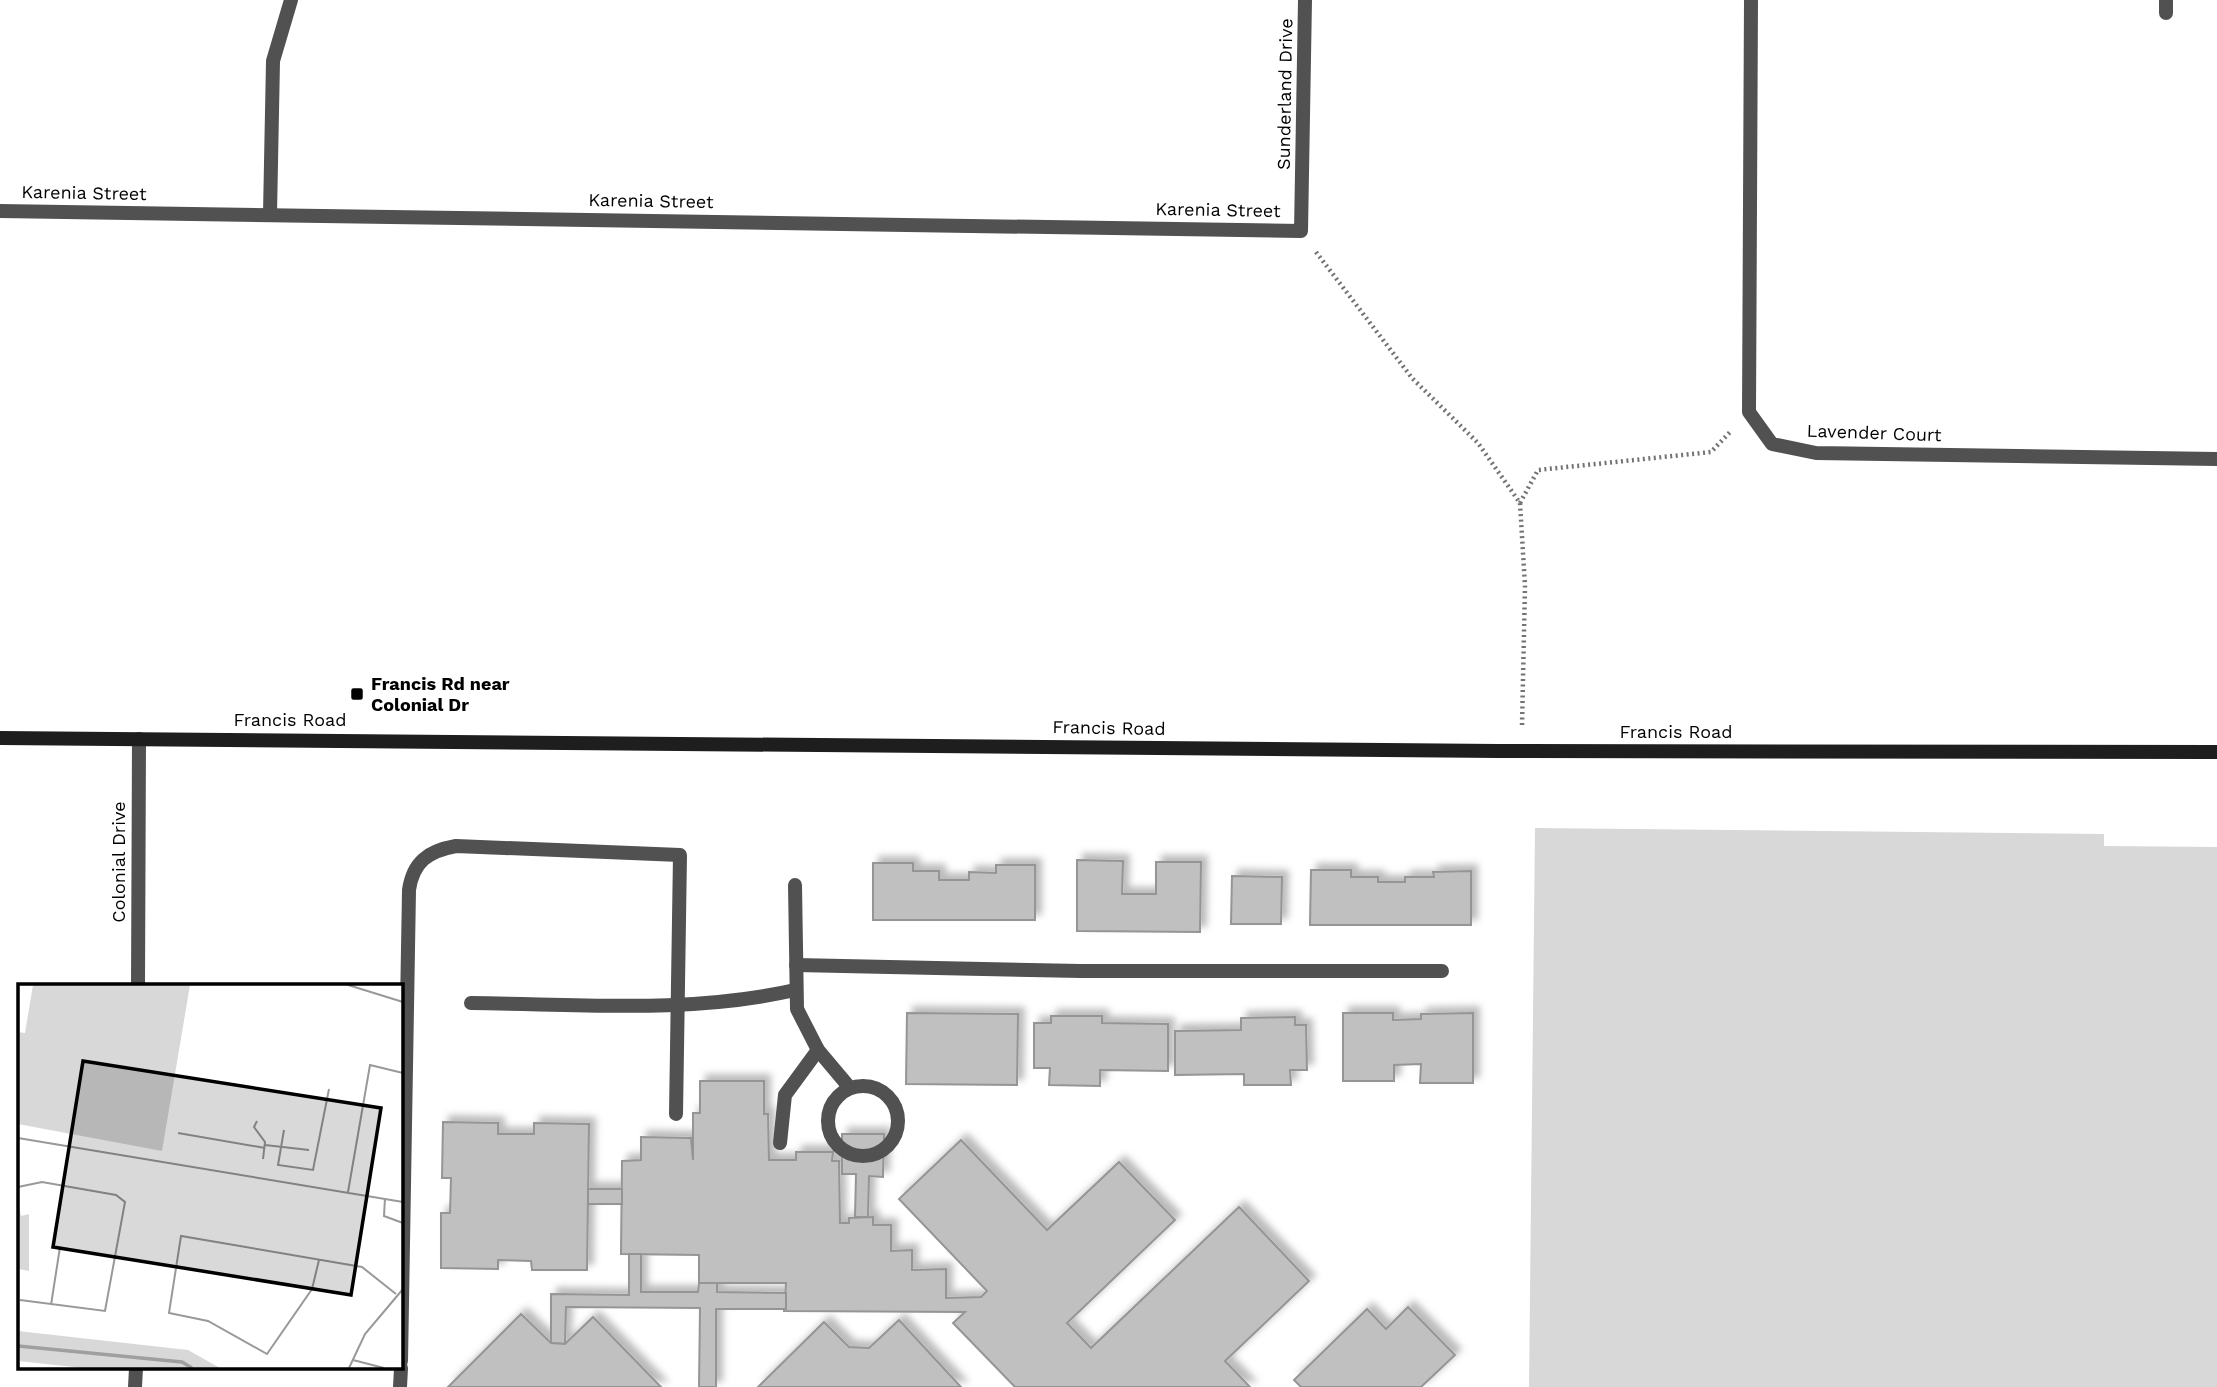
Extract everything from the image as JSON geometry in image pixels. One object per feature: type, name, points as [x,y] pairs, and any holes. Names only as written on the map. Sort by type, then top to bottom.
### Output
[{"type":"main road","name":"Francis Road","points":[[0,737],[1521,751],[2217,752]]},
{"type":"street","points":[[270,214],[273,61],[291,0]]},
{"type":"street","name":"Sunderland Drive","points":[[1301,231],[1305,0]]},
{"type":"street","points":[[1749,412],[1751,0]]},
{"type":"street","name":"Karenia Street","points":[[0,211],[1301,231]]},
{"type":"street","name":"Lavender Court","points":[[1749,412],[1772,444],[1816,453],[2217,459]]},
{"type":"street","name":"Colonial Drive","points":[[138,984],[139,739]]},
{"type":"street","points":[[402,1316],[412,873],[429,853],[456,846],[680,855],[676,1114]]},
{"type":"street","points":[[795,885],[795,990],[803,1025],[818,1050],[850,1088],[878,1088],[895,1105],[898,1130],[891,1143],[880,1153],[866,1156],[851,1154],[839,1147],[831,1135],[828,1121],[831,1107],[839,1096],[850,1088]]},
{"type":"street","points":[[796,965],[1081,971],[1442,971]]},
{"type":"street","points":[[471,1003],[678,1006],[754,998],[795,990]]},
{"type":"street","points":[[780,1143],[785,1095],[818,1050]]},
{"type":"path","points":[[1301,231],[1412,378],[1478,443],[1520,503],[1525,586],[1521,751]]},
{"type":"path","points":[[1520,503],[1538,470],[1711,452],[1749,412]]},
{"type":"shaded area","points":[[1535,828],[2104,834],[2104,846],[2217,847],[2217,1387],[1529,1387]]},
{"type":"building","points":[[1077,860],[1123,861],[1122,894],[1156,894],[1156,862],[1201,862],[1200,932],[1077,931]]},
{"type":"building","points":[[873,863],[913,863],[913,871],[939,871],[939,880],[969,880],[969,872],[996,873],[996,865],[1035,865],[1035,920],[873,920]]},
{"type":"building","points":[[1311,870],[1351,870],[1351,877],[1378,877],[1378,882],[1405,882],[1405,877],[1434,877],[1433,872],[1471,871],[1471,925],[1310,925]]},
{"type":"building","points":[[1232,876],[1282,877],[1281,924],[1231,924]]},
{"type":"building","points":[[907,1013],[1018,1014],[1017,1085],[906,1084]]},
{"type":"building","points":[[1343,1013],[1393,1013],[1393,1020],[1421,1019],[1421,1014],[1473,1013],[1473,1083],[1420,1083],[1421,1064],[1394,1065],[1394,1081],[1343,1081]]},
{"type":"building","points":[[1051,1016],[1102,1016],[1102,1023],[1168,1024],[1168,1071],[1100,1070],[1100,1086],[1049,1085],[1050,1068],[1034,1068],[1034,1023],[1051,1023]]},
{"type":"building","points":[[1295,1017],[1295,1025],[1306,1025],[1307,1070],[1290,1070],[1291,1085],[1244,1085],[1244,1074],[1175,1075],[1175,1031],[1241,1030],[1241,1018]]},
{"type":"building","points":[[700,1081],[764,1081],[769,1160],[796,1160],[796,1152],[833,1152],[832,1161],[839,1161],[840,1223],[849,1223],[849,1218],[873,1217],[873,1225],[891,1225],[891,1251],[912,1250],[912,1270],[946,1269],[946,1298],[981,1297],[987,1291],[899,1199],[961,1140],[1047,1230],[1119,1162],[1175,1220],[1067,1323],[1091,1348],[1239,1207],[1309,1281],[1225,1361],[1250,1387],[1015,1387],[953,1323],[965,1312],[784,1311],[786,1283],[699,1283],[699,1255],[621,1254],[622,1161],[641,1160],[641,1137],[691,1138],[693,1160],[693,1113],[700,1113]]},
{"type":"building","points":[[443,1122],[498,1123],[498,1134],[534,1134],[534,1123],[589,1124],[587,1270],[532,1270],[531,1261],[498,1260],[498,1269],[441,1268],[441,1213],[450,1213],[451,1178],[442,1178]]},
{"type":"building","points":[[842,1134],[884,1134],[883,1177],[869,1176],[868,1217],[855,1217],[856,1174],[842,1174]]},
{"type":"building","points":[[588,1189],[622,1189],[622,1204],[588,1204]]},
{"type":"building","points":[[629,1254],[641,1254],[641,1292],[698,1292],[699,1283],[717,1283],[717,1292],[786,1293],[786,1309],[716,1309],[716,1387],[699,1387],[700,1308],[566,1307],[565,1344],[551,1343],[551,1294],[629,1295]]},
{"type":"building","points":[[1408,1307],[1455,1355],[1421,1387],[1301,1387],[1294,1380],[1367,1309],[1386,1329]]},
{"type":"building","points":[[521,1314],[551,1343],[565,1344],[593,1317],[661,1387],[448,1387]]},
{"type":"building","points":[[899,1320],[961,1387],[758,1387],[824,1322],[849,1347],[869,1348]]},
{"type":"place","name":"Francis Rd near Colonial Dr","points":[[357,694]]}]
